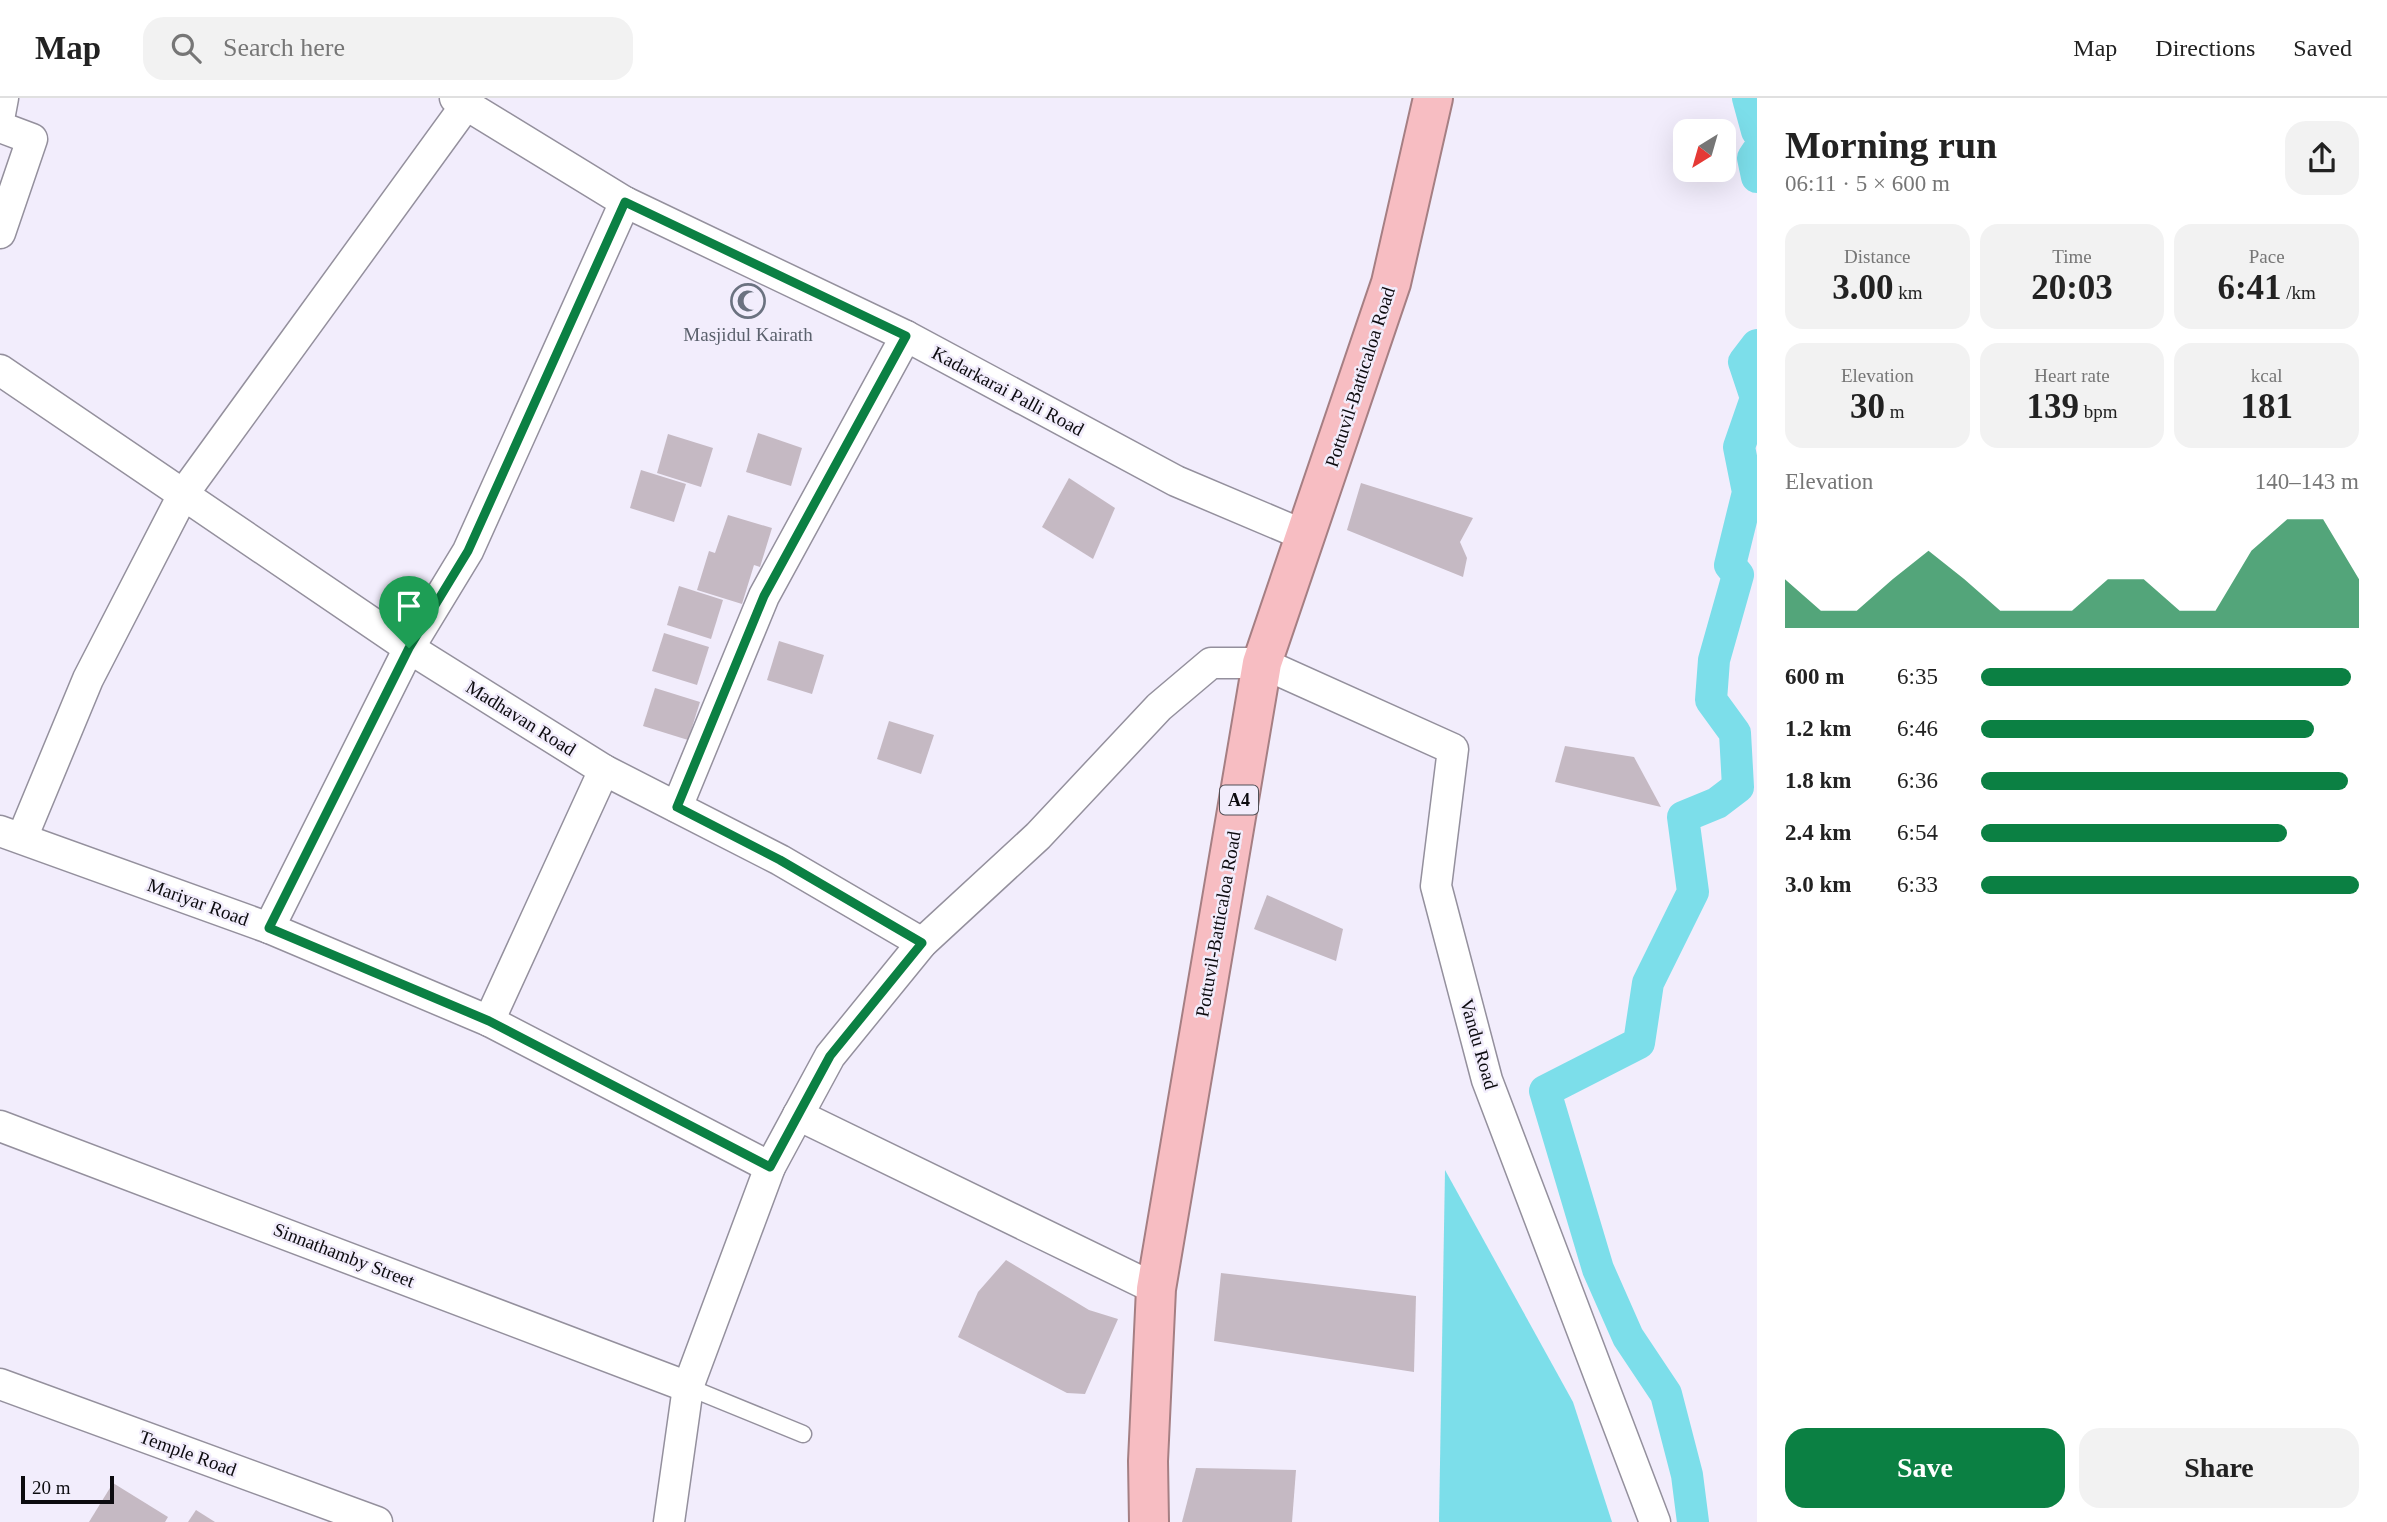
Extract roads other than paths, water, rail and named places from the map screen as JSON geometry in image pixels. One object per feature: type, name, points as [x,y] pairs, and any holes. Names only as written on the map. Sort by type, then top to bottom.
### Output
[{"type":"highway","name":"Pottuvil-Batticaloa Road","points":[[1149,1522],[1148,1461],[1156,1289],[1262,663],[1391,284],[1433,98]]},
{"type":"street","points":[[0,114],[3,98]]},
{"type":"street","points":[[11,834],[184,493],[461,102]]},
{"type":"street","name":"Kadarkarai Palli Road","points":[[461,102],[625,202],[906,336],[1176,481],[1306,536]]},
{"type":"street","points":[[0,127],[32,139],[0,233]]},
{"type":"street","points":[[269,928],[409,648],[468,551],[625,202]]},
{"type":"street","points":[[677,807],[764,596],[906,336]]},
{"type":"street","name":"Madhavan Road","points":[[0,370],[409,648],[604,770],[780,860],[922,943]]},
{"type":"street","points":[[669,1522],[688,1387],[770,1167],[830,1056],[922,943],[1038,836],[1159,707],[1211,663],[1262,663]]},
{"type":"street","name":"Vandu Road","points":[[1262,663],[1453,749],[1436,886],[1487,1080],[1655,1522]]},
{"type":"street","points":[[489,1021],[604,770]]},
{"type":"street","name":"Mariyar Road","points":[[11,834],[269,928],[489,1021],[770,1167]]},
{"type":"street","points":[[798,1115],[1156,1289]]},
{"type":"street","name":"Sinnathamby Street","points":[[0,1126],[688,1387]]},
{"type":"street","name":"Temple Road","points":[[0,1384],[377,1522]]},
{"type":"lane","points":[[688,1387],[803,1434]]},
{"type":"water","points":[[1445,1170],[1573,1402],[1612,1522],[1439,1522]]},
{"type":"waterway","points":[[1748,98],[1757,131]]},
{"type":"waterway","points":[[1757,152],[1753,158],[1757,177]]},
{"type":"waterway","points":[[1693,1522],[1687,1475],[1666,1394],[1628,1337],[1598,1269],[1545,1091],[1639,1043],[1648,983],[1693,892],[1683,817],[1717,803],[1738,787],[1735,733],[1711,700],[1714,660],[1738,575],[1730,565],[1748,492],[1739,447],[1756,398],[1744,362],[1757,345]]},
{"type":"place","name":"Masjidul Kairath","points":[[748,301]]}]
